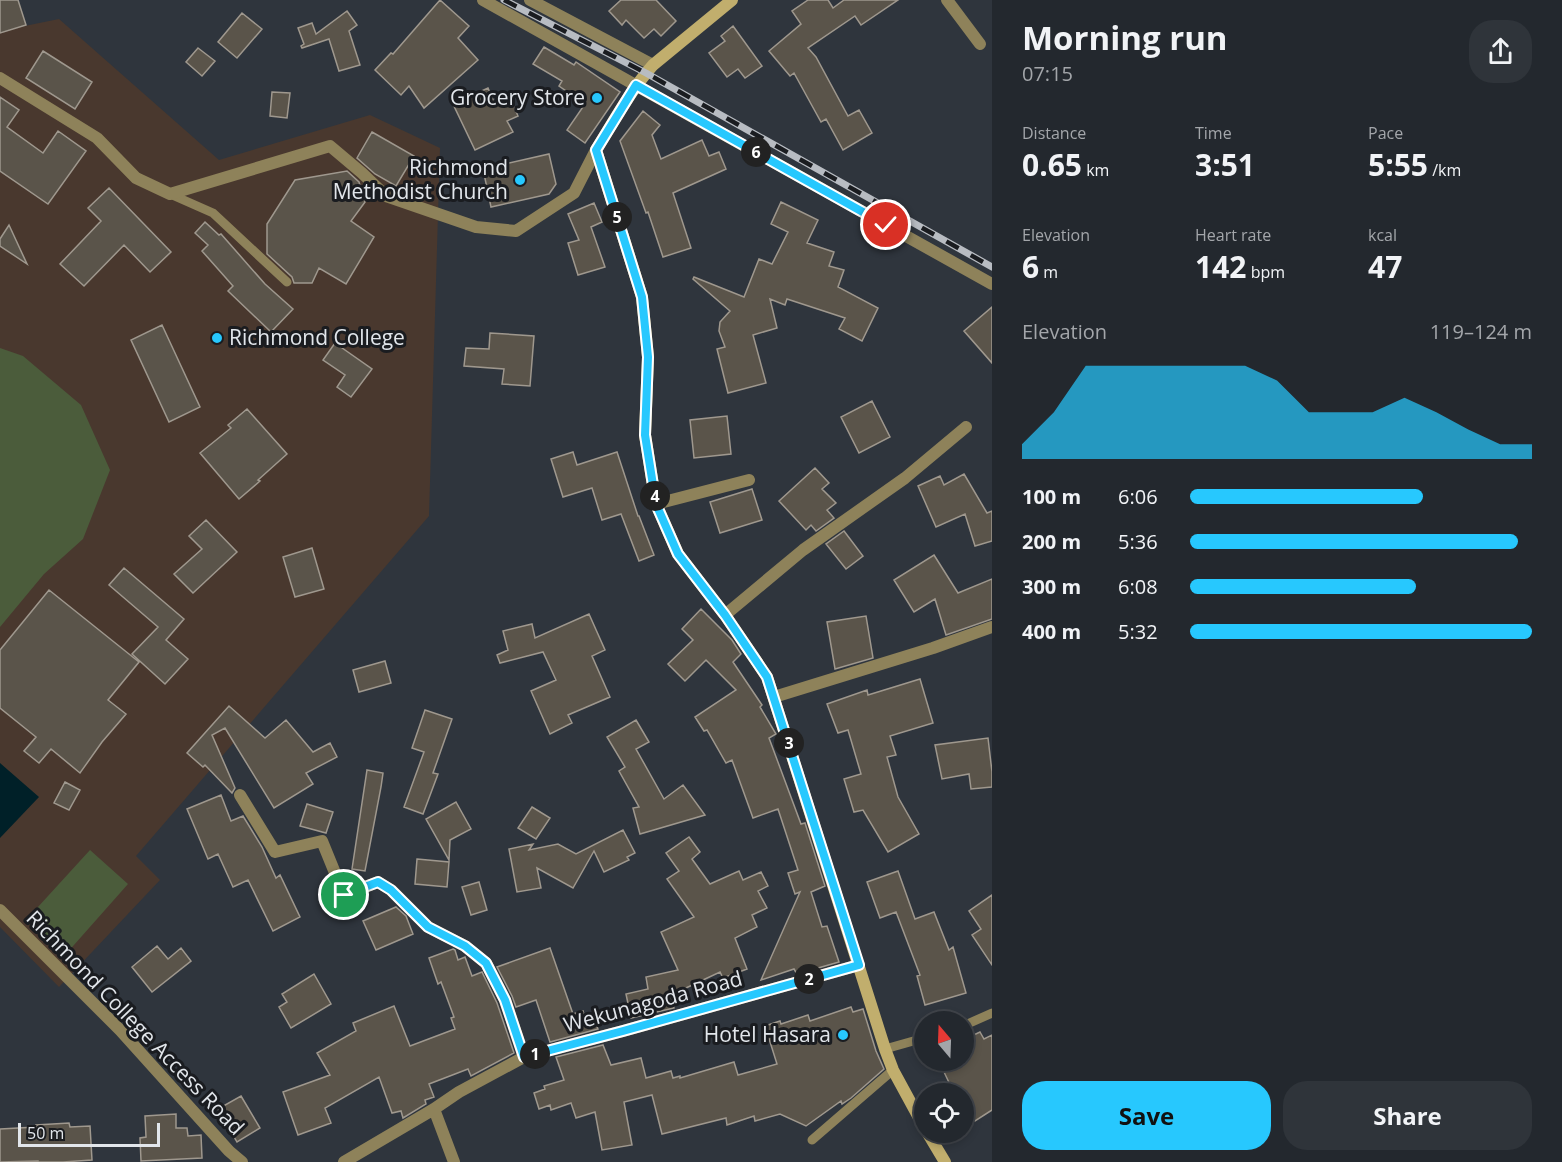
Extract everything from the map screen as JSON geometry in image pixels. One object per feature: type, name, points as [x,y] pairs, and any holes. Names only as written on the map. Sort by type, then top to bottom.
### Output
[{"type":"street","points":[[483,0],[992,284]]},
{"type":"street","points":[[530,0],[653,65]]},
{"type":"street","points":[[0,78],[97,138],[136,178],[170,194],[330,146],[363,173],[386,196],[476,227],[516,231],[574,193],[596,150],[636,85],[653,65],[732,0]]},
{"type":"street","points":[[947,0],[980,44]]},
{"type":"street","points":[[596,150],[642,297],[648,357],[645,435],[656,504],[678,554],[725,615],[767,677],[885,1049],[893,1070],[914,1109]]},
{"type":"street","points":[[725,615],[803,550],[905,478],[966,427]]},
{"type":"street","points":[[656,504],[749,480]]},
{"type":"street","points":[[774,697],[933,648],[992,627]]},
{"type":"street","points":[[240,795],[275,852],[322,841],[344,895],[378,882],[391,890],[428,927],[465,946],[486,963],[505,1000],[524,1057]]},
{"type":"street","name":"Richmond College Access Road","points":[[0,910],[120,1030],[229,1151],[242,1162]]},
{"type":"street","name":"Wekunagoda Road","points":[[406,1126],[459,1092],[524,1057],[859,965]]},
{"type":"street","points":[[434,1109],[454,1162]]},
{"type":"street","points":[[332,1162],[406,1126]]},
{"type":"street","points":[[344,1162],[406,1126]]},
{"type":"street","points":[[934,1143],[945,1162]]},
{"type":"lane","points":[[170,194],[213,213],[287,282]]},
{"type":"lane","points":[[974,1021],[992,1013]]},
{"type":"lane","points":[[885,1049],[914,1041]]},
{"type":"lane","points":[[812,1140],[893,1070]]},
{"type":"shaded area","name":"Richmond College","points":[[59,19],[219,160],[370,115],[440,148],[429,516],[136,856],[160,880],[59,987],[0,927],[0,31]]},
{"type":"green space","points":[[0,348],[23,356],[81,405],[110,470],[83,539],[44,574],[0,627]]},
{"type":"green space","points":[[90,850],[128,884],[66,954],[27,919]]},
{"type":"water","points":[[0,763],[39,797],[0,838]]},
{"type":"building","points":[[0,0],[18,0],[26,25],[0,33]]},
{"type":"building","points":[[440,0],[469,26],[458,38],[478,60],[424,108],[409,86],[401,95],[375,70],[391,53],[393,54]]},
{"type":"building","points":[[621,0],[656,0],[676,21],[661,36],[654,29],[644,38],[626,20],[622,25],[609,11]]},
{"type":"building","points":[[808,0],[828,0],[833,8],[844,0],[898,0],[861,25],[855,16],[808,48],[816,57],[848,116],[859,110],[872,133],[843,150],[826,119],[821,122],[794,73],[790,76],[769,51],[801,24],[792,11]]},
{"type":"building","points":[[347,11],[357,25],[349,31],[360,65],[339,71],[329,39],[302,48],[304,44],[298,28],[312,23],[316,34]]},
{"type":"building","points":[[242,13],[262,29],[237,58],[218,42]]},
{"type":"building","points":[[733,26],[762,66],[745,78],[738,69],[727,77],[709,53],[725,41],[721,36]]},
{"type":"building","name":"Grocery Store","points":[[544,47],[574,65],[576,62],[620,92],[585,143],[567,130],[585,104],[559,86],[562,81],[533,64]]},
{"type":"building","points":[[198,48],[215,61],[202,76],[186,62]]},
{"type":"building","points":[[43,51],[92,82],[75,109],[26,78]]},
{"type":"building","points":[[488,88],[494,102],[509,95],[518,116],[507,121],[513,132],[475,150],[453,104]]},
{"type":"building","points":[[272,92],[290,93],[287,118],[270,116]]},
{"type":"building","points":[[0,97],[19,110],[7,127],[43,153],[58,131],[86,151],[48,204],[0,171]]},
{"type":"building","points":[[643,111],[660,125],[652,135],[661,159],[702,140],[709,156],[719,152],[726,169],[673,193],[691,248],[663,257],[620,141]]},
{"type":"building","points":[[372,132],[414,156],[396,186],[375,174],[357,158]]},
{"type":"building","name":"Richmond Methodist Church","points":[[549,154],[556,184],[549,194],[491,207],[483,169]]},
{"type":"building","points":[[347,171],[359,182],[365,202],[351,221],[374,237],[346,284],[319,268],[312,283],[294,283],[292,277],[267,254],[267,224],[295,180]]},
{"type":"building","points":[[109,188],[171,252],[150,272],[124,245],[84,286],[60,264],[101,221],[88,208]]},
{"type":"building","points":[[781,202],[818,220],[807,243],[834,252],[829,266],[844,270],[838,287],[878,308],[862,341],[839,329],[845,318],[787,299],[785,305],[770,299],[777,328],[753,335],[766,383],[728,393],[717,349],[725,347],[719,331],[720,322],[730,311],[693,279],[694,277],[744,297],[759,259],[772,264],[788,232],[771,224]]},
{"type":"building","points":[[594,203],[602,222],[591,227],[605,267],[578,275],[568,243],[579,240],[568,214]]},
{"type":"building","points":[[205,222],[219,235],[221,234],[265,284],[293,309],[271,332],[228,291],[233,286],[202,251],[208,245],[195,233]]},
{"type":"building","points":[[9,225],[27,264],[0,246],[0,239]]},
{"type":"building","points":[[992,307],[992,363],[964,331]]},
{"type":"building","points":[[162,325],[200,407],[169,422],[131,340]]},
{"type":"building","points":[[490,333],[534,336],[530,386],[502,384],[504,369],[464,366],[466,348],[489,349]]},
{"type":"building","points":[[335,343],[372,369],[351,397],[337,387],[345,375],[323,360]]},
{"type":"building","points":[[872,401],[890,437],[859,453],[841,417]]},
{"type":"building","points":[[247,409],[287,454],[239,499],[200,453],[231,428],[228,425]]},
{"type":"building","points":[[727,416],[731,454],[694,458],[690,420]]},
{"type":"building","points":[[573,452],[577,465],[617,452],[638,516],[654,555],[639,561],[621,514],[602,520],[592,488],[563,497],[551,459]]},
{"type":"building","points":[[815,468],[829,483],[822,489],[836,503],[827,510],[834,518],[816,531],[811,525],[806,530],[779,501]]},
{"type":"building","points":[[964,474],[987,513],[992,511],[992,541],[975,546],[965,514],[936,527],[918,486],[940,476],[944,485]]},
{"type":"building","points":[[752,489],[762,520],[720,533],[710,502]]},
{"type":"building","points":[[206,520],[237,552],[193,593],[174,574],[202,549],[189,536]]},
{"type":"building","points":[[844,531],[863,556],[846,569],[826,544]]},
{"type":"building","points":[[312,548],[324,589],[295,597],[283,557]]},
{"type":"building","points":[[934,555],[958,593],[992,579],[992,619],[946,635],[935,599],[914,612],[894,580]]},
{"type":"building","points":[[124,568],[184,619],[166,640],[188,659],[165,684],[132,654],[158,627],[109,585]]},
{"type":"building","points":[[49,590],[139,662],[108,700],[126,714],[80,773],[51,749],[39,763],[24,751],[36,737],[0,708],[0,650]]},
{"type":"building","points":[[701,609],[732,640],[741,654],[733,662],[762,705],[760,707],[776,734],[769,738],[801,824],[805,823],[825,886],[811,892],[822,927],[827,926],[839,962],[797,974],[794,969],[761,980],[800,892],[795,894],[788,873],[798,870],[778,809],[753,818],[732,760],[726,763],[707,730],[704,731],[695,717],[736,690],[706,660],[685,681],[668,664],[693,640],[682,629]]},
{"type":"building","points":[[589,614],[605,650],[592,656],[610,697],[568,715],[572,723],[550,734],[531,691],[556,680],[543,652],[500,663],[497,655],[508,650],[503,631],[532,624],[535,638]]},
{"type":"building","points":[[866,616],[873,658],[835,669],[827,622]]},
{"type":"building","points":[[385,661],[391,683],[359,692],[353,670]]},
{"type":"building","points":[[920,679],[933,723],[890,736],[896,755],[887,757],[898,797],[919,834],[888,852],[863,810],[854,812],[844,779],[861,774],[848,730],[838,733],[827,704],[867,690],[868,695]]},
{"type":"building","points":[[229,706],[265,738],[286,720],[313,752],[330,743],[337,757],[306,773],[313,784],[274,808],[225,728],[212,735],[235,788],[232,793],[205,765],[203,767],[187,753]]},
{"type":"building","points":[[425,710],[452,719],[433,773],[438,774],[423,814],[404,807],[424,752],[412,748]]},
{"type":"building","points":[[636,720],[649,742],[636,749],[664,799],[683,785],[705,815],[640,834],[633,808],[639,807],[619,771],[625,767],[607,737]]},
{"type":"building","points":[[988,738],[992,787],[971,789],[969,774],[942,779],[935,745]]},
{"type":"building","points":[[367,770],[383,773],[365,871],[352,869]]},
{"type":"building","points":[[65,782],[80,790],[69,810],[54,803]]},
{"type":"building","points":[[221,795],[231,821],[243,816],[262,847],[276,878],[280,875],[300,917],[273,931],[248,880],[233,887],[218,854],[208,859],[187,809]]},
{"type":"building","points":[[456,802],[471,829],[450,840],[449,860],[426,819]]},
{"type":"building","points":[[307,804],[333,812],[326,833],[300,826]]},
{"type":"building","points":[[532,807],[550,818],[536,839],[518,828]]},
{"type":"building","points":[[623,830],[635,853],[627,857],[629,860],[604,872],[594,851],[573,888],[537,868],[541,888],[517,892],[509,849],[533,844],[529,850],[558,844],[576,854]]},
{"type":"building","points":[[689,837],[700,852],[692,859],[710,884],[739,871],[743,880],[761,872],[768,886],[758,891],[767,908],[752,915],[757,927],[735,938],[747,969],[723,978],[720,972],[671,995],[674,1008],[631,1018],[626,994],[648,989],[646,977],[678,970],[661,932],[694,917],[667,879],[679,871],[666,853]]},
{"type":"building","points":[[417,859],[449,862],[447,887],[415,884]]},
{"type":"building","points":[[898,871],[915,919],[934,912],[949,950],[953,947],[966,993],[925,1005],[917,976],[920,975],[896,912],[880,918],[867,882]]},
{"type":"building","points":[[479,882],[487,910],[471,915],[462,887]]},
{"type":"building","points":[[992,895],[992,965],[972,935],[981,929],[969,911]]},
{"type":"building","points":[[396,907],[406,916],[413,934],[376,950],[363,921]]},
{"type":"building","points":[[157,946],[168,959],[181,948],[191,961],[152,992],[132,967]]},
{"type":"building","points":[[550,948],[573,1014],[583,1011],[587,1024],[595,1022],[598,1029],[550,1042],[536,1000],[516,1007],[497,967]]},
{"type":"building","points":[[453,949],[458,960],[465,957],[472,976],[482,972],[497,1003],[514,1053],[471,1076],[468,1069],[429,1084],[434,1097],[425,1100],[426,1104],[403,1118],[401,1111],[392,1113],[379,1077],[325,1108],[331,1123],[298,1135],[283,1092],[330,1075],[317,1053],[356,1031],[353,1023],[394,1006],[410,1046],[455,1029],[451,1018],[454,1017],[441,982],[438,984],[429,958]]},
{"type":"building","points":[[314,974],[331,1004],[291,1028],[279,1007],[287,1002],[282,994]]},
{"type":"building","points":[[851,1007],[853,1012],[863,1009],[884,1069],[851,1098],[842,1104],[841,1101],[806,1126],[780,1114],[755,1121],[754,1116],[727,1125],[726,1118],[662,1134],[652,1095],[624,1102],[632,1145],[602,1150],[595,1112],[576,1118],[571,1103],[551,1110],[550,1105],[539,1109],[534,1093],[545,1089],[544,1086],[564,1080],[556,1057],[603,1045],[611,1065],[641,1058],[646,1078],[671,1071],[673,1078],[680,1076],[680,1078],[734,1062],[738,1075],[777,1064],[765,1026],[780,1021],[781,1024],[808,1015],[810,1021]]},
{"type":"building","points":[[980,1032],[984,1039],[992,1035],[992,1110],[975,1121],[974,1083],[949,1083],[944,1072],[974,1071],[974,1035]]},
{"type":"building","points":[[241,1096],[260,1128],[237,1142],[218,1109]]},
{"type":"building","points":[[176,1114],[176,1128],[187,1128],[188,1136],[201,1135],[202,1158],[141,1161],[140,1138],[146,1137],[145,1116]]},
{"type":"building","points":[[69,1123],[70,1127],[90,1126],[92,1160],[0,1162],[0,1129]]},
{"type":"railway","points":[[504,0],[646,73],[992,267]]},
{"type":"place","name":"Grocery Store","points":[[597,98]]},
{"type":"place","name":"Richmond Methodist Church","points":[[520,180]]},
{"type":"place","name":"Richmond College","points":[[217,338]]},
{"type":"place","name":"Hotel Hasara","points":[[843,1035]]},
{"type":"route","points":[[344,895],[378,882],[391,890],[428,927],[465,946],[486,963],[505,1000],[524,1057],[859,965],[767,677],[725,615],[678,554],[656,504],[645,435],[648,357],[642,297],[596,150],[636,85],[886,225]]}]
